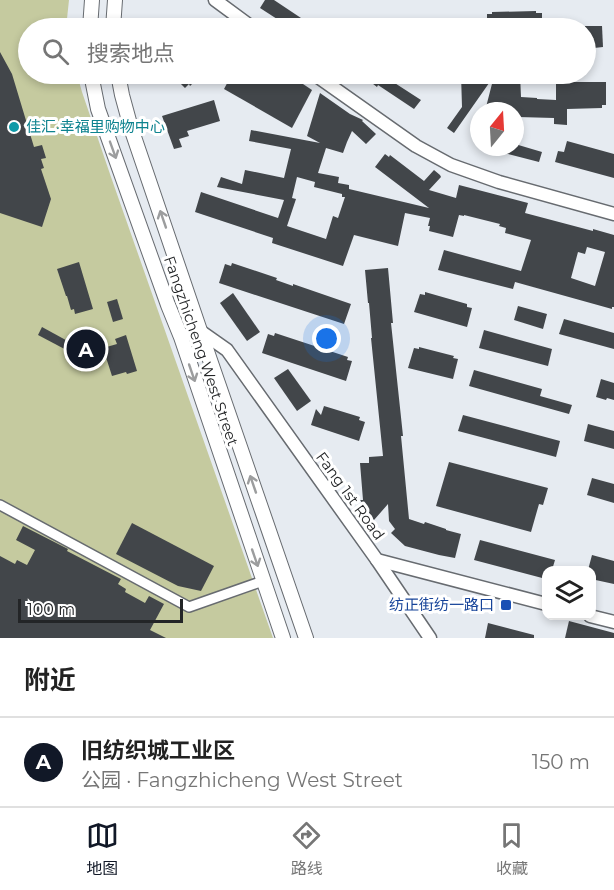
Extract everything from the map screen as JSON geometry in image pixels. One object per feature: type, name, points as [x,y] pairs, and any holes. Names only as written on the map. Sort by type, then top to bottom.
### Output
[{"type":"main road","points":[[91,18],[92,0]]},
{"type":"main road","points":[[114,18],[115,0]]},
{"type":"main road","name":"Fangzhicheng West Street","points":[[93,84],[98,109],[181,337],[283,638]]},
{"type":"main road","name":"Fangzhicheng West Street","points":[[120,84],[131,128],[306,638]]},
{"type":"street","points":[[215,0],[239,18]]},
{"type":"street","points":[[328,84],[416,146],[451,165],[499,182],[614,214]]},
{"type":"street","points":[[181,337],[200,331]]},
{"type":"street","name":"Fang 1st Road","points":[[200,331],[227,350],[377,560],[542,603]]},
{"type":"street","points":[[0,505],[189,607],[263,581]]},
{"type":"street","points":[[377,560],[430,638]]},
{"type":"street","points":[[596,617],[614,622]]},
{"type":"green space","points":[[0,0],[69,0],[67,18],[18,18],[18,84],[80,84],[273,638],[0,638]]},
{"type":"building","points":[[265,0],[274,0],[301,18],[276,18],[260,8]]},
{"type":"building","points":[[536,11],[536,13],[542,13],[542,18],[487,18],[487,14],[492,14],[492,12]]},
{"type":"building","points":[[596,26],[602,26],[603,47],[596,48]]},
{"type":"building","name":"佳汇·幸福里购物中心","points":[[0,52],[12,74],[34,147],[42,145],[46,158],[41,159],[44,168],[41,169],[51,199],[42,227],[0,213]]},
{"type":"building","points":[[606,82],[606,105],[602,105],[602,108],[567,109],[567,125],[554,124],[554,118],[524,117],[524,102],[487,102],[492,84],[520,84],[521,97],[556,100],[556,84]]},
{"type":"building","points":[[227,84],[303,84],[312,90],[292,128],[224,89]]},
{"type":"building","points":[[373,84],[396,84],[421,100],[414,109],[378,85],[377,87]]},
{"type":"building","points":[[461,84],[488,84],[476,102],[470,102],[470,110],[454,133],[447,128],[462,107]]},
{"type":"building","points":[[320,93],[350,114],[363,120],[376,134],[366,144],[352,131],[343,153],[326,148],[318,173],[339,177],[338,183],[349,185],[349,189],[429,208],[375,167],[385,154],[389,157],[390,155],[424,181],[434,170],[441,177],[429,190],[456,198],[459,185],[528,203],[525,213],[614,235],[614,307],[612,309],[515,282],[513,289],[438,270],[444,250],[521,271],[531,240],[505,233],[506,228],[499,226],[500,224],[464,215],[459,215],[453,237],[429,231],[430,218],[405,213],[398,246],[354,235],[343,266],[272,243],[273,238],[195,212],[201,192],[278,218],[284,200],[217,187],[221,177],[242,184],[245,170],[284,178],[291,149],[249,141],[251,130],[320,143],[307,136]],"holes":[[[297,177],[315,182],[314,187],[342,194],[342,197],[345,197],[338,218],[333,216],[326,239],[287,226],[296,199],[292,198]],[[587,247],[605,252],[595,286],[571,278],[578,252],[585,254]]]},
{"type":"building","points":[[214,100],[220,121],[187,131],[189,136],[179,139],[182,147],[174,149],[162,116]]},
{"type":"building","points":[[567,141],[614,154],[614,178],[555,162],[558,151],[564,152]]},
{"type":"building","points":[[524,147],[542,152],[539,162],[516,156],[524,156]]},
{"type":"building","points":[[79,262],[93,309],[75,314],[74,309],[71,310],[57,269]]},
{"type":"building","points":[[232,263],[277,278],[276,280],[293,286],[293,284],[351,304],[344,324],[219,283],[225,264],[231,266]]},
{"type":"building","points":[[388,268],[409,519],[461,534],[455,558],[405,546],[391,533],[395,529],[389,521],[388,504],[374,520],[360,500],[363,500],[360,463],[369,463],[369,457],[383,456],[365,270]]},
{"type":"building","points":[[425,292],[467,304],[467,307],[472,308],[467,327],[414,312],[420,294],[425,295]]},
{"type":"building","points":[[233,293],[260,332],[247,341],[220,303]]},
{"type":"building","points":[[117,299],[123,319],[113,322],[107,302]]},
{"type":"building","points":[[518,306],[547,314],[543,329],[514,320]]},
{"type":"building","points":[[564,319],[614,333],[614,349],[559,334]]},
{"type":"building","points":[[42,327],[95,356],[91,363],[38,335]]},
{"type":"building","points":[[484,330],[552,349],[548,366],[479,348]]},
{"type":"building","points":[[275,333],[348,357],[347,360],[352,361],[346,381],[262,353],[268,334],[274,336]]},
{"type":"building","points":[[126,335],[137,371],[112,376],[103,348],[117,344],[115,339]]},
{"type":"building","points":[[419,347],[458,359],[453,379],[408,368],[414,348],[419,349]]},
{"type":"building","points":[[288,369],[311,401],[297,411],[274,378]]},
{"type":"building","points":[[474,370],[542,389],[540,396],[572,405],[569,414],[469,386]]},
{"type":"building","points":[[601,379],[614,383],[614,400],[596,397]]},
{"type":"building","points":[[324,406],[360,417],[359,420],[365,422],[359,441],[311,425],[316,409],[321,415]]},
{"type":"building","points":[[463,415],[560,441],[556,457],[458,431]]},
{"type":"building","points":[[588,424],[614,431],[614,449],[584,441]]},
{"type":"building","points":[[449,462],[548,488],[543,505],[539,504],[531,532],[436,506]]},
{"type":"building","points":[[592,478],[614,484],[614,503],[587,495]]},
{"type":"building","points":[[132,523],[214,566],[201,591],[178,586],[116,554]]},
{"type":"building","points":[[23,526],[121,579],[118,584],[126,589],[125,592],[145,603],[149,596],[164,604],[150,630],[166,638],[0,638],[0,556],[15,564],[17,560],[27,565],[35,550],[16,540]]},
{"type":"building","points":[[480,540],[555,560],[553,566],[542,566],[542,578],[474,560]]},
{"type":"building","points":[[592,555],[614,561],[614,584],[596,580],[596,566],[589,566]]},
{"type":"building","points":[[569,621],[614,633],[614,638],[565,638]]},
{"type":"building","points":[[488,623],[534,635],[534,638],[485,638]]},
{"type":"place","name":"佳汇·幸福里购物中心","points":[[14,127]]},
{"type":"place","name":"旧纺织城工业区","points":[[86,349]]},
{"type":"place","name":"纺正街纺一路口","points":[[506,605]]}]
